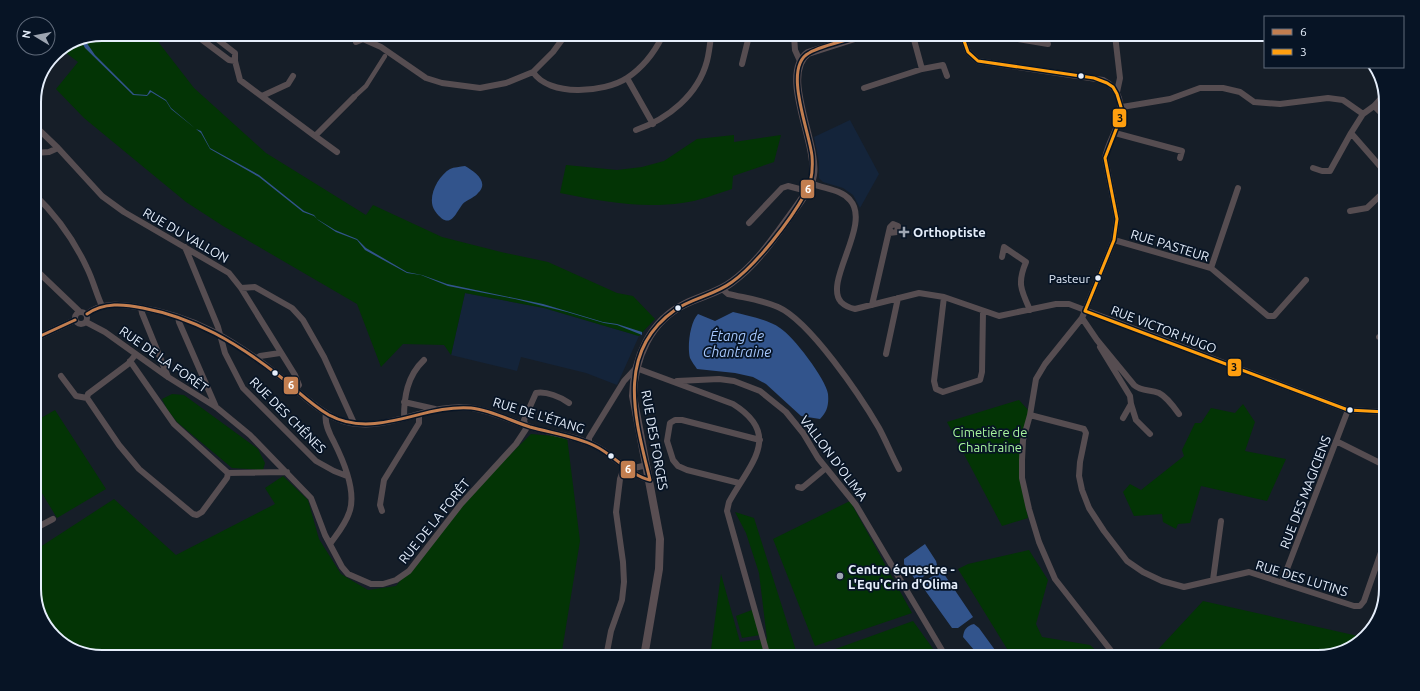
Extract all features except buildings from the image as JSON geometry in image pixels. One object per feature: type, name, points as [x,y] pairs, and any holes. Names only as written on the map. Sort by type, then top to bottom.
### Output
[{"type":"main road","points":[[800,61],[808,54],[846,41]]},
{"type":"main road","name":"RUE DES FORGES","points":[[645,650],[653,614],[660,556],[658,520],[633,396],[636,368],[644,345],[662,320],[685,304],[722,289],[756,261],[809,187],[814,163],[797,84],[797,72],[800,61]]},
{"type":"street","points":[[204,41],[229,60],[235,61]]},
{"type":"street","points":[[221,41],[236,54],[235,61],[240,80],[337,152]]},
{"type":"street","points":[[368,41],[381,47],[426,78],[442,83],[480,88],[506,83],[533,72],[561,41]]},
{"type":"street","points":[[533,72],[537,79],[553,87],[571,90],[600,88],[627,78],[655,51],[660,41]]},
{"type":"street","points":[[636,130],[653,124],[669,114],[686,98],[698,82],[707,62],[710,41]]},
{"type":"street","points":[[742,64],[748,41]]},
{"type":"street","points":[[794,41],[795,50],[800,61]]},
{"type":"street","points":[[914,41],[922,69]]},
{"type":"street","points":[[964,41],[968,52],[978,61],[1094,78],[1109,83],[1117,92],[1122,107],[1120,120],[1107,149],[1105,158],[1117,220],[1114,240],[1082,318],[1045,364],[1036,379],[1030,415],[1023,440],[1022,478],[1028,509],[1039,542],[1055,579],[1111,650]]},
{"type":"street","points":[[1030,41],[1048,44]]},
{"type":"street","points":[[1116,41],[1120,78],[1117,92]]},
{"type":"street","points":[[315,136],[366,86],[385,56]]},
{"type":"street","points":[[864,88],[922,69],[943,66],[947,76]]},
{"type":"street","points":[[262,96],[288,84],[293,76]]},
{"type":"street","points":[[627,78],[653,124]]},
{"type":"street","points":[[1122,107],[1170,99],[1200,88],[1223,88],[1240,92],[1254,102],[1280,104],[1328,98],[1343,100],[1363,114]]},
{"type":"street","points":[[1313,168],[1330,171],[1363,114],[1379,101]]},
{"type":"street","points":[[1374,106],[1379,111]]},
{"type":"street","name":"RUE DU VALLON","points":[[41,132],[102,196],[124,212],[229,273],[241,288],[295,375],[299,385],[296,389]]},
{"type":"street","points":[[1115,132],[1182,151],[1180,158]]},
{"type":"street","points":[[1351,133],[1379,165]]},
{"type":"street","points":[[41,153],[49,152],[58,148]]},
{"type":"street","points":[[749,223],[782,188],[788,186],[809,187]]},
{"type":"street","name":"RUE VICTOR HUGO","points":[[809,187],[844,194],[851,201],[856,213],[855,226],[837,285],[838,296],[841,302],[855,309],[919,293],[944,297],[983,312],[999,316],[1056,304],[1069,304],[1348,410],[1379,412]]},
{"type":"street","points":[[1211,268],[1238,188]]},
{"type":"street","points":[[1350,211],[1367,208],[1379,197]]},
{"type":"street","points":[[41,201],[51,210],[67,232],[87,267],[102,306]]},
{"type":"street","points":[[872,305],[889,233]]},
{"type":"street","name":"RUE PASTEUR","points":[[1114,240],[1211,268],[1268,316],[1274,316],[1306,280]]},
{"type":"street","name":"RUE DES CHÊNES","points":[[185,247],[220,334],[220,341],[242,388],[316,461],[347,476]]},
{"type":"street","points":[[1002,257],[1004,247],[1026,262],[1021,275],[1020,284],[1030,310]]},
{"type":"street","points":[[41,275],[79,311],[87,314],[86,322],[82,324],[77,323],[75,320]]},
{"type":"street","points":[[241,288],[255,288],[292,308],[303,320],[324,357],[354,423]]},
{"type":"street","points":[[722,289],[728,294],[779,307],[796,318],[823,347],[856,393],[878,428],[899,469]]},
{"type":"street","points":[[944,297],[934,381],[936,389],[943,392],[980,380],[982,372],[983,312]]},
{"type":"street","points":[[886,354],[898,298]]},
{"type":"street","name":"RUE DE L'ÉTANG","points":[[87,314],[102,306],[122,305],[178,316],[204,325],[257,358],[326,413],[343,421],[369,424],[453,407],[486,411],[525,426],[589,442],[627,467],[636,476],[650,480]]},
{"type":"street","points":[[141,308],[168,377]]},
{"type":"street","points":[[75,320],[75,314],[79,311]]},
{"type":"street","points":[[178,316],[179,322],[216,407]]},
{"type":"street","points":[[1082,318],[1097,340],[1130,396],[1136,420],[1150,434]]},
{"type":"street","points":[[41,334],[75,320]]},
{"type":"street","name":"RUE DE LA FORÊT","points":[[86,322],[105,332],[168,377],[216,407],[250,435],[311,498],[330,544],[342,567],[348,574],[371,584],[383,584],[396,580],[409,571],[460,504],[516,444],[526,430],[524,420],[536,393],[542,392],[564,399],[569,403]]},
{"type":"street","points":[[1097,340],[1134,385],[1139,389],[1160,393],[1174,406],[1179,414]]},
{"type":"street","points":[[257,358],[260,356],[280,353]]},
{"type":"street","points":[[87,398],[88,394],[130,361],[136,354]]},
{"type":"street","points":[[404,418],[404,402],[409,382],[417,366],[424,360]]},
{"type":"street","points":[[130,361],[174,424],[228,474],[287,472]]},
{"type":"street","points":[[589,442],[589,438],[624,381],[636,368]]},
{"type":"street","name":"VALLON D'OLIMA","points":[[636,368],[673,382],[719,379],[734,381],[760,392],[786,412],[803,433],[818,458],[856,505],[942,650]]},
{"type":"street","points":[[61,376],[76,396],[87,398],[119,445],[139,469],[193,514],[197,515],[202,512],[227,478],[228,474]]},
{"type":"street","points":[[673,382],[733,404],[745,412],[756,425],[760,440],[757,454],[739,483],[729,502],[727,511],[766,650]]},
{"type":"street","points":[[404,402],[438,410]]},
{"type":"street","points":[[1123,418],[1131,404]]},
{"type":"street","name":"RUE DES MAGICIENS","points":[[1282,582],[1348,410]]},
{"type":"street","points":[[326,413],[327,428],[345,464],[352,499],[350,512],[342,528],[330,544]]},
{"type":"street","points":[[382,511],[380,505],[384,480],[419,423],[419,415]]},
{"type":"street","name":"RUE DES LUTINS","points":[[1030,415],[1084,429],[1086,433],[1079,476],[1082,490],[1090,508],[1104,531],[1127,561],[1149,576],[1184,587],[1249,572],[1354,606],[1360,606],[1364,601],[1379,558]]},
{"type":"street","points":[[739,483],[678,466],[673,460],[667,441],[670,423],[675,420],[682,420],[760,440]]},
{"type":"street","points":[[1336,441],[1379,462]]},
{"type":"street","points":[[608,650],[623,594],[623,562],[616,512],[620,479],[627,467],[646,465]]},
{"type":"street","points":[[798,487],[802,488],[826,468]]},
{"type":"street","points":[[41,525],[53,519]]},
{"type":"street","points":[[1213,580],[1221,520]]},
{"type":"shaded area","points":[[850,120],[879,174],[860,208],[853,195],[843,188],[823,182],[819,178],[819,163],[814,137]]},
{"type":"shaded area","points":[[465,293],[544,308],[639,336],[617,385],[586,373],[521,357],[517,371],[451,355]]},
{"type":"green space","points":[[102,41],[158,41],[194,88],[266,153],[366,215],[373,205],[442,237],[548,262],[617,293],[633,296],[655,319],[639,336],[544,308],[465,293],[451,355],[444,345],[403,344],[381,367],[357,304],[223,226],[186,202],[84,118],[56,89],[78,62],[66,53],[82,44]]},
{"type":"green space","points":[[734,135],[734,142],[781,135],[774,162],[733,176],[732,189],[701,199],[666,205],[636,205],[560,193],[566,165],[617,170],[642,167],[664,161],[697,139]]},
{"type":"green space","points":[[172,394],[184,395],[258,449],[265,463],[263,470],[232,468],[177,422],[167,409],[162,399]]},
{"type":"green space","name":"Cimetière de Chantraine","points":[[1019,400],[1029,411],[1020,443],[1020,480],[1028,518],[1002,526],[947,422]]},
{"type":"green space","points":[[1243,404],[1255,422],[1245,451],[1286,459],[1267,501],[1201,486],[1190,523],[1178,524],[1176,529],[1163,522],[1162,514],[1134,516],[1123,492],[1130,484],[1141,490],[1184,456],[1182,450],[1195,423],[1201,423],[1211,408],[1235,413]]},
{"type":"green space","points":[[55,410],[106,489],[57,518],[41,492],[41,418]]},
{"type":"green space","points":[[531,434],[567,437],[580,541],[562,650],[102,650],[90,649],[71,642],[59,632],[49,620],[44,609],[41,593],[41,546],[114,499],[176,555],[275,504],[265,488],[283,476],[308,500],[319,539],[341,574],[368,590],[396,586],[467,497]]},
{"type":"green space","name":"Centre équestre - L'Equ'Crin d'Olima","points":[[850,501],[912,613],[815,646],[773,539]]},
{"type":"green space","points":[[735,512],[754,518],[796,650],[711,650],[721,574],[740,642],[767,639],[759,573],[746,533]]},
{"type":"green space","points":[[1029,550],[1048,580],[1036,624],[1042,637],[1090,645],[1095,650],[1008,650],[958,569],[968,564]]},
{"type":"green space","points":[[1203,601],[1357,636],[1352,640],[1334,648],[1318,650],[1158,650]]},
{"type":"green space","points":[[752,610],[760,635],[742,638],[736,616]]},
{"type":"green space","points":[[913,621],[934,650],[833,650]]},
{"type":"water","points":[[87,43],[95,55],[134,94],[147,95],[150,90],[166,100],[171,108],[196,129],[171,109],[166,101],[151,92],[147,96],[133,95],[85,48],[83,44]]},
{"type":"water","points":[[196,129],[201,131],[210,148],[259,175],[304,211],[314,215],[317,219],[314,216],[303,212],[259,177],[210,149],[201,133]]},
{"type":"water","points":[[465,166],[473,171],[482,181],[481,189],[475,196],[462,205],[450,220],[441,218],[433,206],[432,200],[435,188],[441,177],[450,169]]},
{"type":"water","points":[[317,219],[335,230],[357,239],[366,248],[407,272],[422,275],[447,284],[543,304],[603,322],[617,324],[642,332],[642,335],[617,325],[604,323],[515,299],[448,286],[421,275],[407,273],[365,250],[357,240],[336,232]]},
{"type":"water","name":"Étang de Chantraine","points":[[733,312],[757,318],[775,325],[786,333],[800,348],[821,378],[828,394],[827,408],[820,419],[801,416],[766,384],[753,377],[735,373],[697,369],[690,358],[689,353],[691,329],[695,318],[698,314],[715,321]]},
{"type":"water","points":[[925,544],[937,565],[917,582],[904,564],[904,559]]},
{"type":"water","points":[[942,571],[973,617],[958,628],[952,628],[922,586],[926,580]]},
{"type":"water","points":[[974,624],[979,628],[995,650],[974,650],[963,637],[964,632],[969,626]]},
{"type":"transit line","name":"6","points":[[87,314],[100,307],[121,305],[162,312],[198,325],[247,352],[263,363],[322,411],[346,422],[364,424],[381,423],[453,408],[478,409],[530,427],[571,437],[595,446],[609,454],[635,474],[650,480],[639,435],[634,389],[637,367],[643,346],[656,327],[675,310],[732,282],[751,265],[772,242],[799,205],[811,181],[812,156],[800,101],[798,72],[801,61],[809,53],[827,45],[842,41]]},
{"type":"transit line","name":"3","points":[[964,41],[968,52],[978,61],[1094,78],[1113,87],[1117,94],[1121,107],[1119,122],[1105,158],[1117,219],[1114,240],[1085,311]]},
{"type":"transit line","name":"3","points":[[1085,311],[1348,410],[1379,412]]},
{"type":"transit line","name":"6","points":[[41,336],[75,320]]},
{"type":"place","name":"Orthoptiste","points":[[904,232]]},
{"type":"place","name":"Pasteur","points":[[1098,278]]},
{"type":"place","name":"Centre équestre - L'Equ'Crin d'Olima","points":[[840,576]]}]
